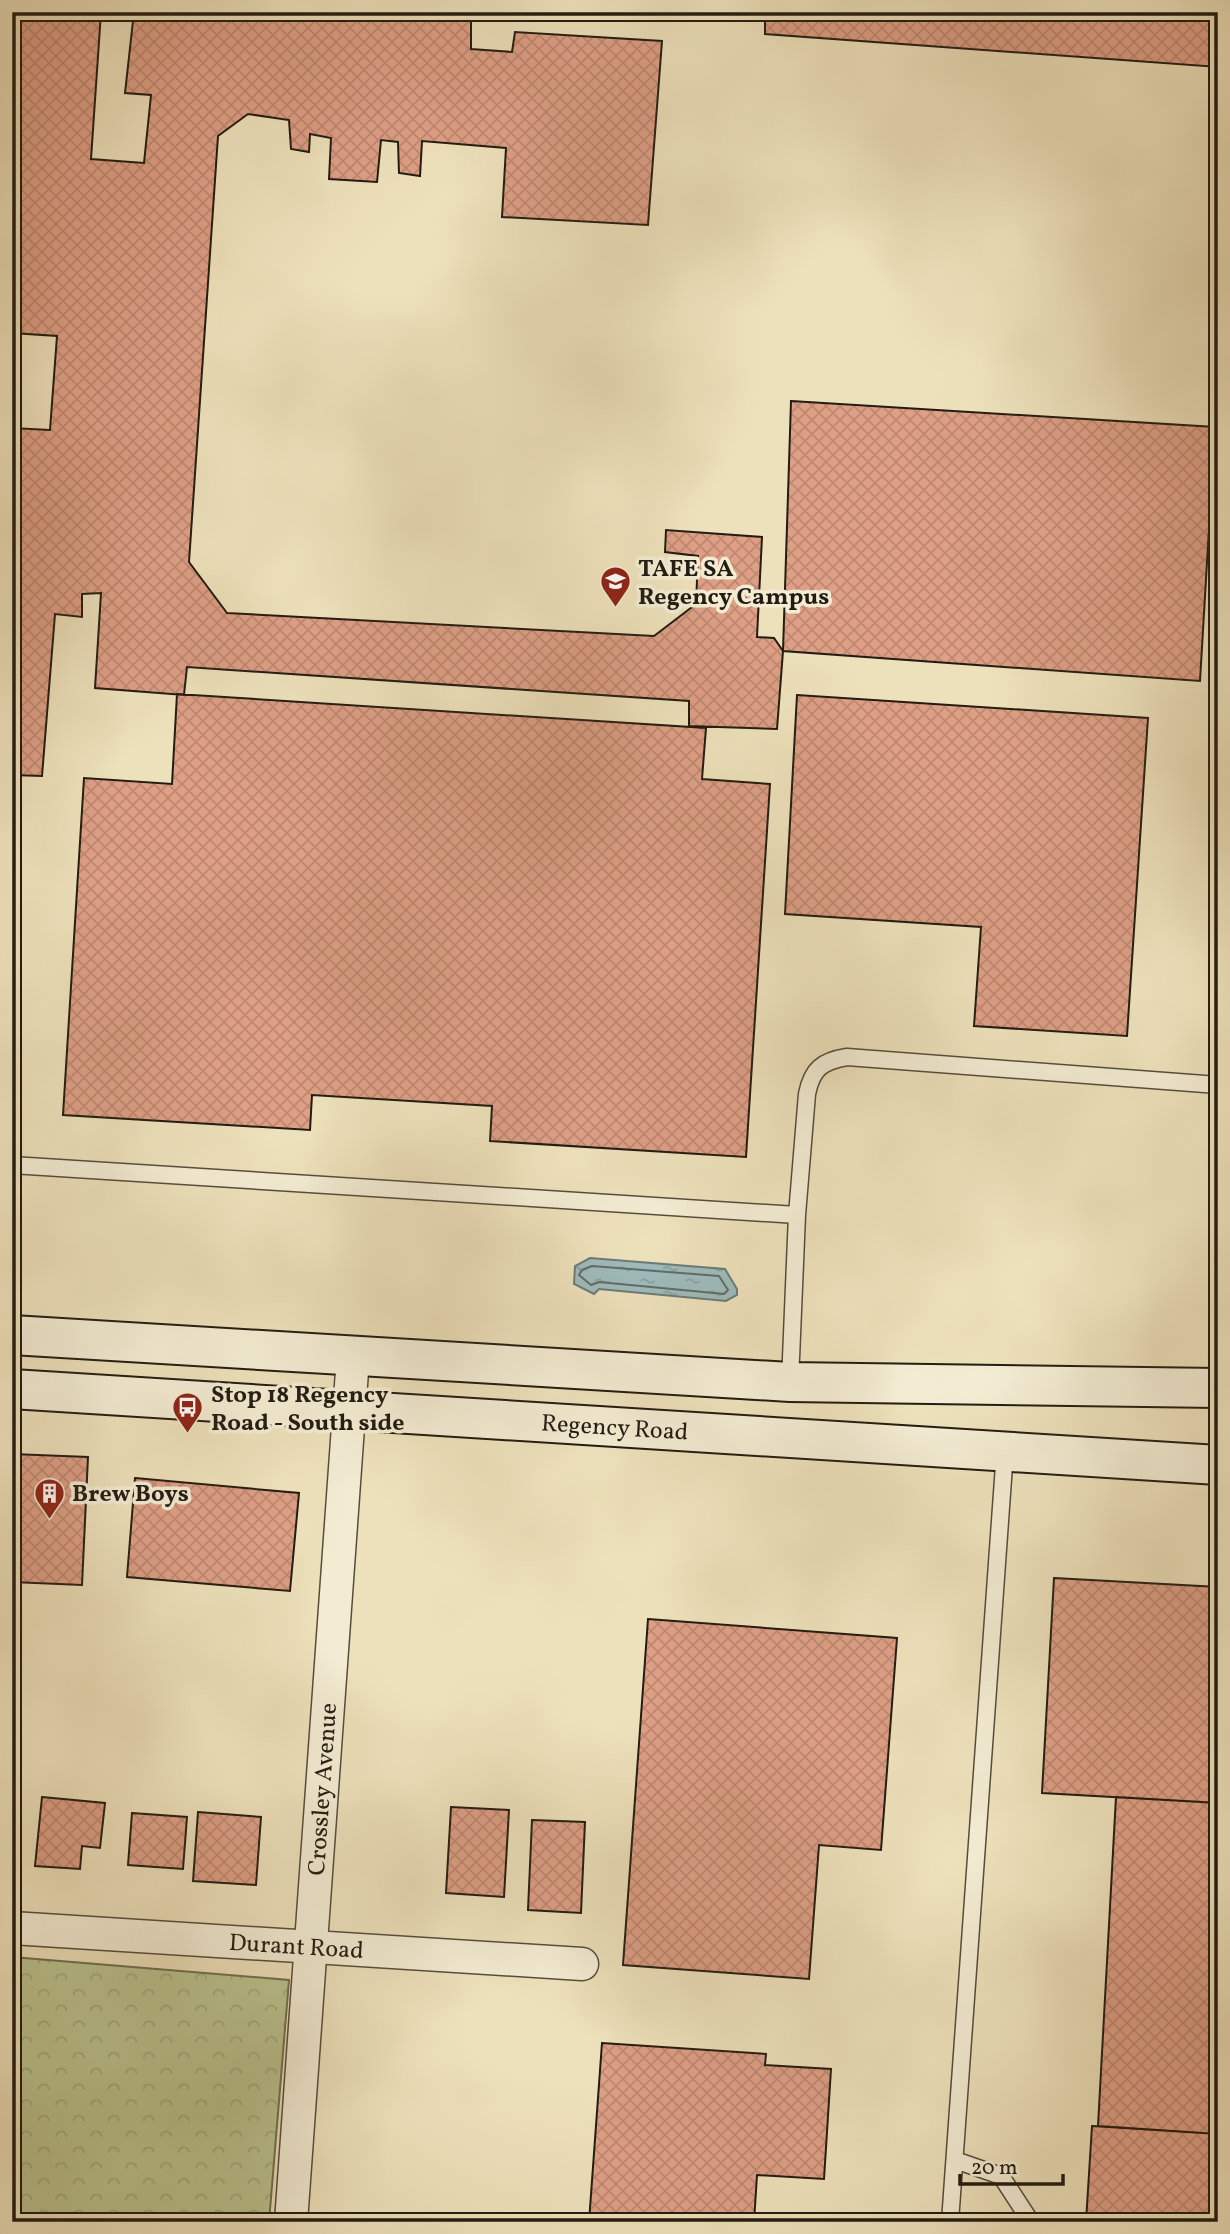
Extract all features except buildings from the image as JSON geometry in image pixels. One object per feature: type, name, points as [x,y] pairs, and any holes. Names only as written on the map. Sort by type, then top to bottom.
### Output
[{"type":"main road","points":[[12,1335],[790,1382],[1218,1388]]},
{"type":"main road","name":"Regency Road","points":[[12,1389],[1218,1465]]},
{"type":"street","name":"Crossley Avenue","points":[[291,2222],[353,1357]]},
{"type":"street","name":"Durant Road","points":[[12,1928],[582,1964]]},
{"type":"lane","points":[[790,1382],[797,1215],[807,1094],[811,1074],[826,1060],[860,1058],[1218,1085]]},
{"type":"lane","points":[[12,1165],[797,1215]]},
{"type":"lane","points":[[950,2222],[1005,1451]]},
{"type":"lane","points":[[955,2160],[1001,2176],[1031,2222]]},
{"type":"green space","points":[[12,1957],[289,1980],[269,2222],[12,2222]]},
{"type":"water","points":[[590,1258],[725,1269],[737,1289],[737,1295],[726,1301],[599,1289],[594,1294],[574,1284],[575,1266]]},
{"type":"place","name":"TAFE SA Regency Campus","points":[[615,609]]},
{"type":"place","name":"Stop 18 Regency Road - South side","points":[[188,1435]]},
{"type":"place","name":"Brew Boys","points":[[49,1520]]}]
